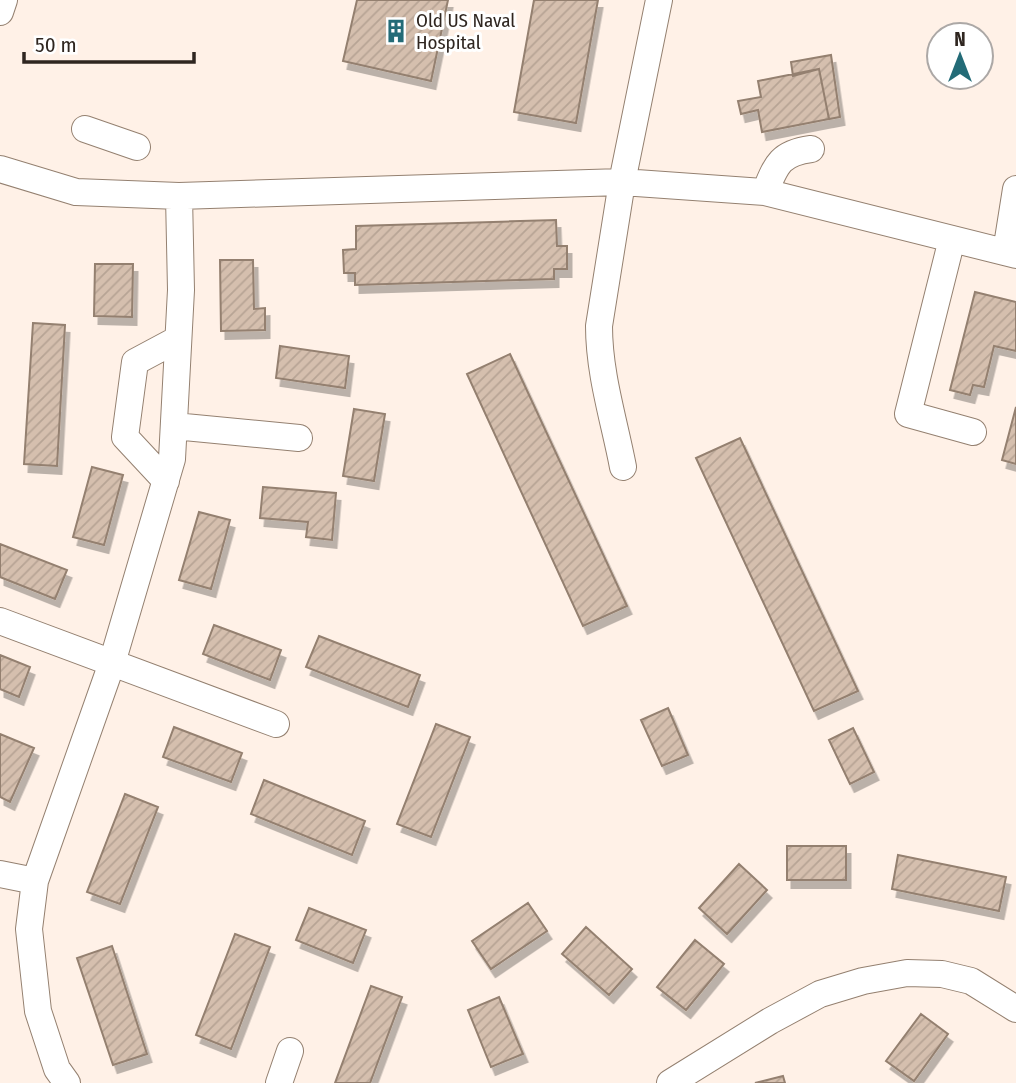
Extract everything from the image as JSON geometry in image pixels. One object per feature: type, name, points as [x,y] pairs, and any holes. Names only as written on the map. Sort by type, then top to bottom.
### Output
[{"type":"lane","points":[[0,12],[4,0]]},
{"type":"lane","points":[[623,467],[602,373],[600,326],[622,182],[660,0]]},
{"type":"lane","points":[[85,129],[136,147]]},
{"type":"lane","points":[[765,192],[775,169],[784,158],[800,150],[811,149]]},
{"type":"lane","points":[[0,169],[76,192],[179,197],[622,182],[765,192],[1011,254],[1016,189]]},
{"type":"lane","points":[[67,1083],[57,1069],[38,1011],[29,929],[35,881],[112,663],[172,460],[181,290],[179,197]]},
{"type":"lane","points":[[952,239],[908,414],[973,432]]},
{"type":"lane","points":[[166,481],[125,437],[135,362],[178,340]]},
{"type":"lane","points":[[174,426],[299,438]]},
{"type":"lane","points":[[0,621],[276,724]]},
{"type":"lane","points":[[0,874],[35,881]]},
{"type":"lane","points":[[670,1083],[820,993],[863,981],[907,973],[942,974],[971,981],[1016,1009]]},
{"type":"lane","points":[[278,1083],[290,1051]]},
{"type":"building","name":"Old US Naval Hospital","points":[[357,0],[448,0],[431,81],[343,61]]},
{"type":"building","points":[[534,0],[598,0],[576,123],[514,112]]},
{"type":"building","points":[[831,55],[840,117],[829,119],[819,69],[793,76],[791,62]]},
{"type":"building","points":[[819,69],[829,119],[762,132],[758,110],[741,114],[738,101],[761,97],[758,81]]},
{"type":"building","points":[[556,220],[557,246],[567,246],[567,269],[554,269],[554,279],[355,285],[355,273],[344,273],[343,250],[356,249],[356,226]]},
{"type":"building","points":[[220,260],[253,260],[254,309],[265,308],[265,330],[221,331]]},
{"type":"building","points":[[95,264],[133,264],[132,317],[94,316]]},
{"type":"building","points":[[975,292],[1016,302],[1016,351],[994,346],[984,387],[973,385],[970,395],[950,390]]},
{"type":"building","points":[[33,323],[65,325],[57,466],[24,464]]},
{"type":"building","points":[[280,346],[349,356],[345,388],[276,378]]},
{"type":"building","points":[[510,354],[627,606],[583,626],[467,374]]},
{"type":"building","points":[[1016,407],[1016,464],[1002,460]]},
{"type":"building","points":[[354,409],[385,414],[374,481],[343,476]]},
{"type":"building","points":[[740,438],[858,691],[814,711],[696,458]]},
{"type":"building","points":[[92,467],[123,475],[104,545],[73,537]]},
{"type":"building","points":[[263,487],[336,493],[332,540],[306,537],[308,522],[260,518]]},
{"type":"building","points":[[199,512],[230,520],[211,589],[179,580]]},
{"type":"building","points":[[0,544],[67,570],[55,599],[0,577]]},
{"type":"building","points":[[214,625],[281,650],[270,680],[203,654]]},
{"type":"building","points":[[319,636],[420,675],[408,707],[306,667]]},
{"type":"building","points":[[0,655],[30,667],[19,697],[0,689]]},
{"type":"building","points":[[668,708],[688,755],[662,766],[641,720]]},
{"type":"building","points":[[436,724],[470,737],[431,837],[397,824]]},
{"type":"building","points":[[174,727],[242,753],[231,782],[163,757]]},
{"type":"building","points":[[853,728],[874,772],[850,784],[829,740]]},
{"type":"building","points":[[0,734],[34,748],[10,802],[0,797]]},
{"type":"building","points":[[264,780],[365,821],[352,855],[251,814]]},
{"type":"building","points":[[125,794],[158,807],[120,904],[87,892]]},
{"type":"building","points":[[787,846],[846,846],[846,880],[787,880]]},
{"type":"building","points":[[898,855],[1006,877],[999,911],[892,889]]},
{"type":"building","points":[[739,864],[767,890],[727,934],[699,908]]},
{"type":"building","points":[[528,903],[547,931],[491,969],[472,941]]},
{"type":"building","points":[[309,908],[366,930],[353,963],[296,940]]},
{"type":"building","points":[[586,927],[632,969],[609,995],[562,954]]},
{"type":"building","points":[[235,934],[270,947],[231,1049],[196,1035]]},
{"type":"building","points":[[695,940],[724,964],[686,1010],[657,987]]},
{"type":"building","points":[[112,946],[147,1054],[113,1065],[77,958]]},
{"type":"building","points":[[371,986],[402,997],[370,1083],[335,1083]]},
{"type":"building","points":[[499,997],[523,1054],[491,1067],[468,1010]]},
{"type":"building","points":[[921,1014],[948,1034],[914,1081],[886,1061]]},
{"type":"building","points":[[783,1076],[785,1083],[755,1083]]},
{"type":"place","name":"Old US Naval Hospital","points":[[396,31]]}]
